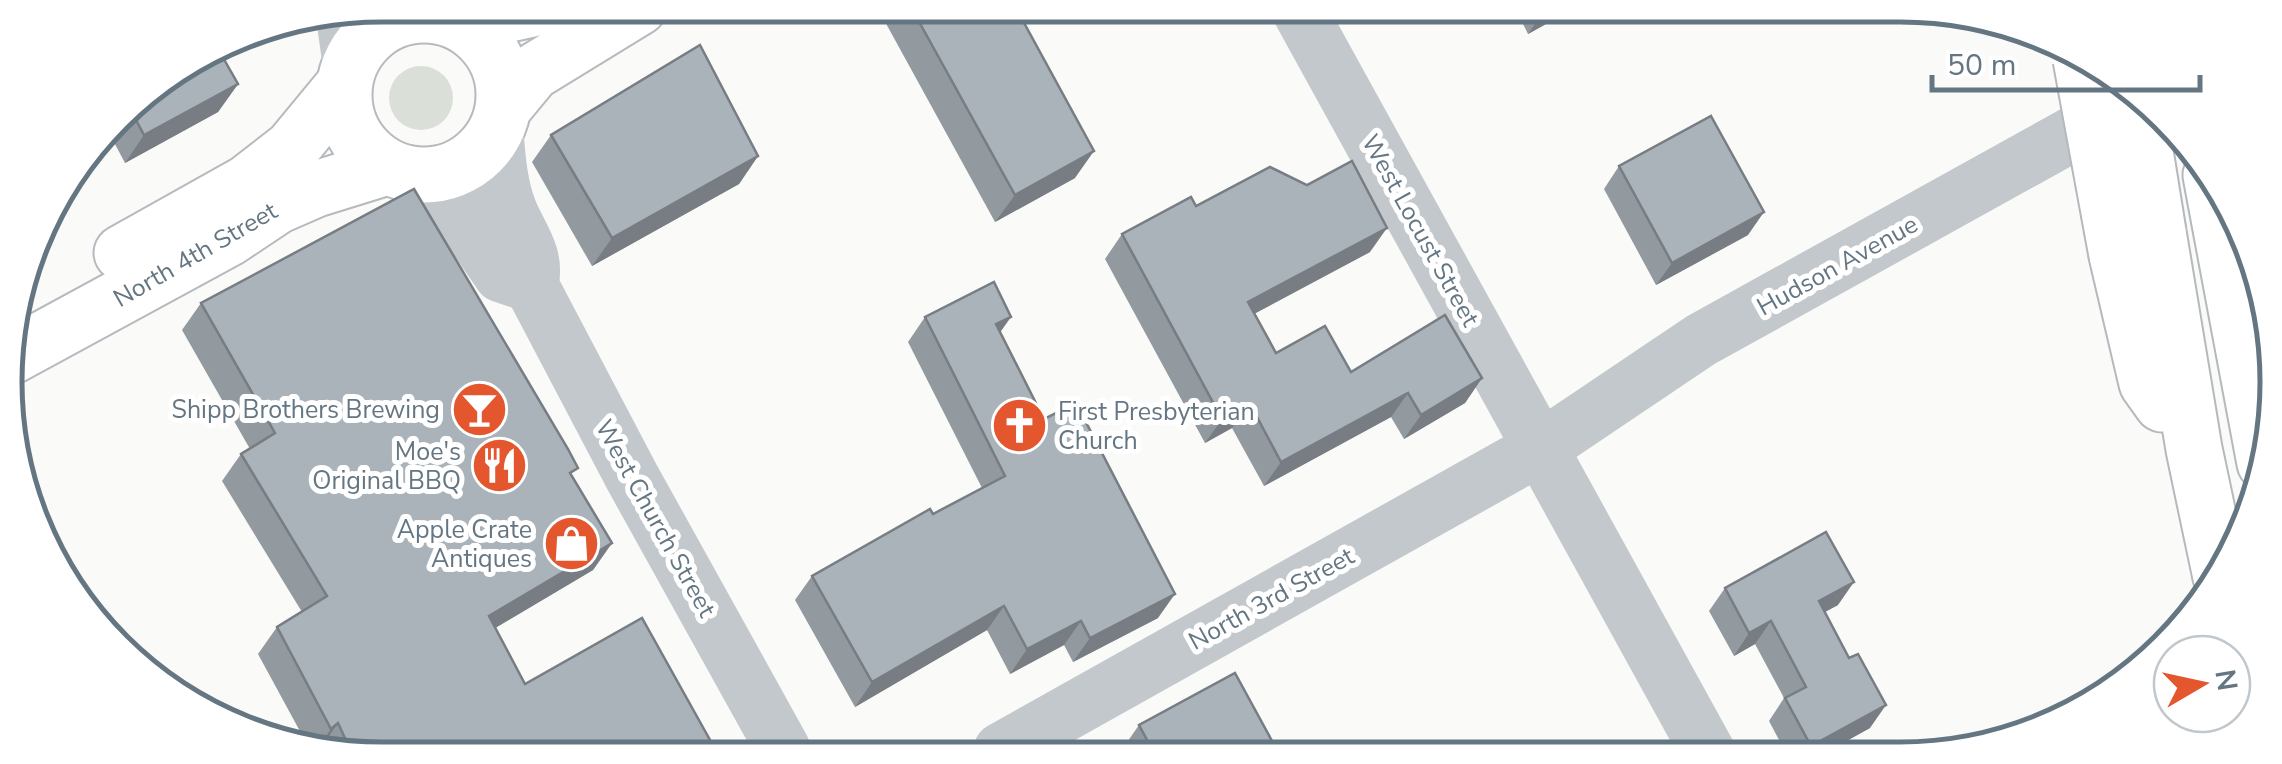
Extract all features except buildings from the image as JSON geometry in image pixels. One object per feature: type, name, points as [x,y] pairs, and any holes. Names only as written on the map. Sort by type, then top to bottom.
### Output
[{"type":"main road","points":[[389,22],[346,54],[349,124],[371,156],[400,171],[437,175],[461,167],[482,152],[533,72],[614,22]]},
{"type":"main road","points":[[455,22],[478,34],[495,55],[504,80],[500,120]]},
{"type":"main road","name":"North 4th Street","points":[[31,304],[247,183],[292,148],[346,54]]},
{"type":"main road","points":[[2086,74],[2194,449],[2216,552]]},
{"type":"main road","points":[[2134,110],[2137,244]]},
{"type":"main road","name":"North 4th Street","points":[[24,349],[229,238],[277,206],[316,188],[400,171]]},
{"type":"main road","points":[[2219,217],[2257,421]]},
{"type":"street","name":"West Locust Street","points":[[1306,22],[1702,742]]},
{"type":"street","name":"Hudson Avenue","points":[[1542,447],[1701,340],[2127,104]]},
{"type":"street","name":"West Church Street","points":[[500,120],[499,166],[509,209],[531,250],[535,267],[532,284],[632,478],[779,742]]},
{"type":"street","points":[[400,171],[451,202],[502,274],[532,284]]},
{"type":"street","name":"North 3rd Street","points":[[1015,742],[1542,447]]},
{"type":"shaded area","points":[[421,66],[444,75],[453,98],[444,121],[421,130],[398,121],[389,98],[398,75]]},
{"type":"place","name":"Shipp Brothers Brewing","points":[[479,409]]},
{"type":"place","name":"First Presbyterian Church","points":[[1019,425]]},
{"type":"place","name":"Moe's Original BBQ","points":[[500,465]]},
{"type":"place","name":"Apple Crate Antiques","points":[[571,543]]}]
